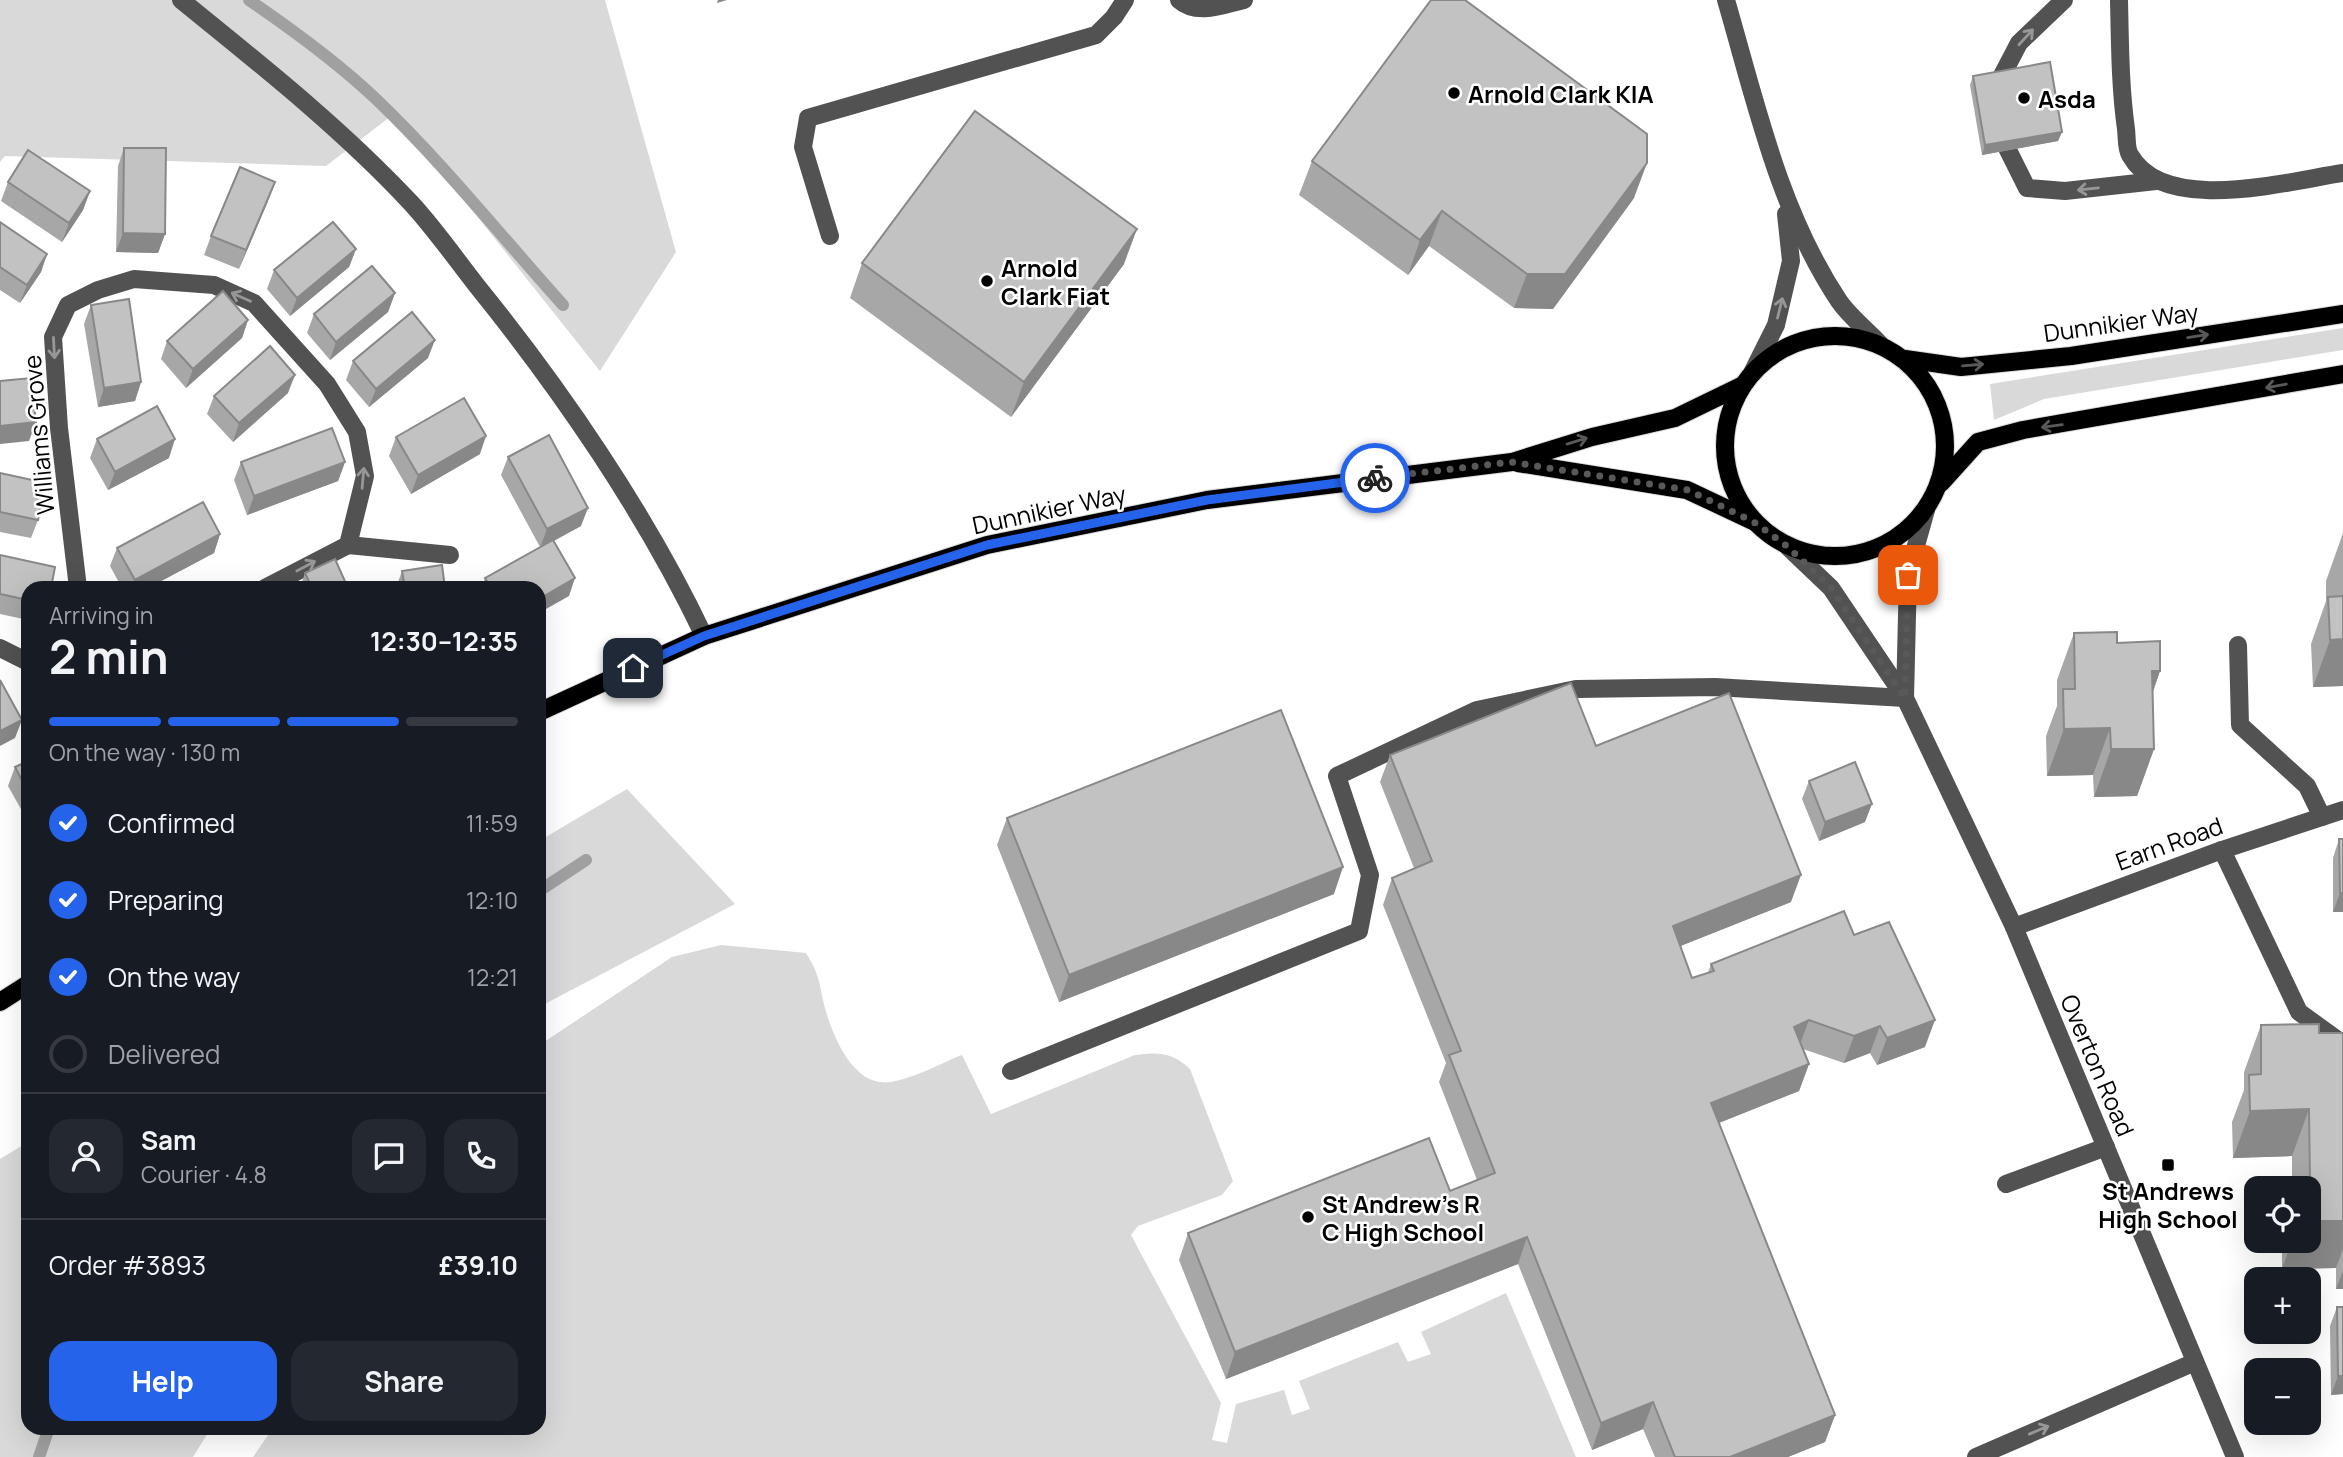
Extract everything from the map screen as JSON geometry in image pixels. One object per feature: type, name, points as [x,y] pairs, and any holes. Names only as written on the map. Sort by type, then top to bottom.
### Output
[{"type":"main road","name":"Dunnikier Way","points":[[1905,359],[1961,367],[2071,356],[2343,314]]},
{"type":"main road","points":[[1940,484],[1947,450],[1942,416],[1928,385],[1905,359],[1880,344],[1846,335],[1812,337],[1780,350],[1753,371],[1741,386],[1727,420],[1724,456],[1733,491],[1754,522],[1788,547],[1817,555],[1848,556],[1878,549],[1905,532],[1926,510],[1940,484],[1978,442],[2023,430],[2343,373]]},
{"type":"main road","name":"Dunnikier Way","points":[[546,709],[704,636],[1000,542],[1207,500],[1511,462],[1592,437],[1675,418],[1741,386]]},
{"type":"main road","name":"Dunnikier Way","points":[[1511,462],[1688,490],[1754,522]]},
{"type":"main road","points":[[0,1002],[21,988]]},
{"type":"street","points":[[181,0],[300,96],[411,204],[526,347],[572,411],[682,592],[704,636]]},
{"type":"street","points":[[830,236],[803,147],[808,118],[1096,35],[1125,0]]},
{"type":"street","points":[[1179,0],[1186,7],[1203,9],[1244,0]]},
{"type":"street","points":[[1726,0],[1784,196],[1810,253],[1841,303],[1880,344]]},
{"type":"street","points":[[2064,0],[2019,43],[1995,90],[2003,141],[2027,188],[2065,191],[2155,181],[2190,190],[2248,188],[2343,173]]},
{"type":"street","points":[[2119,0],[2121,95],[2129,155],[2155,181]]},
{"type":"street","points":[[1753,371],[1776,325],[1791,261],[1784,196]]},
{"type":"street","name":"Williams Grove","points":[[77,581],[59,428],[53,337],[68,305],[98,290],[134,279],[214,285],[254,303],[327,384],[357,432],[365,476],[348,545]]},
{"type":"street","name":"Overton Road","points":[[1905,698],[1908,575],[1926,510]]},
{"type":"street","points":[[279,581],[348,545],[450,555]]},
{"type":"street","name":"Overton Road","points":[[1788,547],[1831,588],[1905,698],[2014,927],[2235,1457]]},
{"type":"street","points":[[2238,645],[2240,725],[2307,786],[2322,817]]},
{"type":"street","points":[[0,648],[21,658]]},
{"type":"street","points":[[1011,1071],[1359,931],[1370,875],[1337,776],[1477,710],[1576,689],[1715,687],[1905,698]]},
{"type":"street","name":"Earn Road","points":[[2014,927],[2222,849],[2343,810]]},
{"type":"street","points":[[2222,849],[2299,1012],[2343,1044]]},
{"type":"street","points":[[2006,1184],[2106,1147]]},
{"type":"street","points":[[1976,1457],[2195,1362]]},
{"type":"shaded area","points":[[0,0],[605,0],[676,252],[600,371],[395,113],[326,166],[5,156],[0,162]]},
{"type":"shaded area","points":[[2343,328],[2343,350],[2044,399],[1994,420],[1990,384]]},
{"type":"shaded area","points":[[627,789],[735,904],[546,1003],[546,837]]},
{"type":"shaded area","points":[[721,945],[806,953],[817,974],[833,1032],[856,1069],[878,1082],[891,1082],[918,1074],[962,1055],[991,1114],[1135,1055],[1164,1054],[1177,1059],[1190,1069],[1233,1181],[1222,1195],[1138,1226],[1131,1235],[1221,1403],[1212,1440],[1227,1443],[1236,1404],[1284,1390],[1292,1415],[1310,1409],[1299,1381],[1398,1342],[1408,1362],[1431,1354],[1421,1332],[1506,1293],[1576,1457],[253,1457],[268,1435],[546,1435],[546,1041],[672,957]]},
{"type":"shaded area","points":[[21,1146],[21,1435],[207,1435],[193,1457],[0,1457],[0,1159]]},
{"type":"building","name":"Arnold Clark KIA","points":[[1431,0],[1465,0],[1647,134],[1647,163],[1565,274],[1527,274],[1442,211],[1420,240],[1312,161]]},
{"type":"building","points":[[2050,62],[2062,132],[1985,145],[1973,76]]},
{"type":"building","name":"Arnold Clark Fiat","points":[[975,111],[1137,229],[1024,382],[862,263]]},
{"type":"building","points":[[124,148],[166,148],[165,234],[123,233]]},
{"type":"building","points":[[28,150],[90,191],[69,223],[8,182]]},
{"type":"building","points":[[240,167],[275,182],[246,250],[211,236]]},
{"type":"building","points":[[0,222],[47,254],[27,285],[0,267]]},
{"type":"building","points":[[333,222],[356,249],[297,298],[274,270]]},
{"type":"building","points":[[372,266],[395,293],[336,342],[314,314]]},
{"type":"building","points":[[223,291],[248,320],[193,369],[167,341]]},
{"type":"building","points":[[129,299],[141,382],[104,388],[91,305]]},
{"type":"building","points":[[412,312],[435,340],[376,389],[353,361]]},
{"type":"building","points":[[270,346],[295,375],[239,423],[214,396]]},
{"type":"building","points":[[31,378],[36,422],[0,426],[0,381]]},
{"type":"building","points":[[464,398],[486,436],[418,475],[396,437]]},
{"type":"building","points":[[157,406],[175,439],[115,472],[97,439]]},
{"type":"building","points":[[332,428],[345,462],[254,496],[241,462]]},
{"type":"building","points":[[549,435],[588,508],[547,529],[508,457]]},
{"type":"building","points":[[0,473],[46,483],[38,520],[0,512]]},
{"type":"building","points":[[203,502],[220,534],[135,580],[117,548]]},
{"type":"building","points":[[553,540],[575,578],[546,595],[546,581],[487,581],[485,578]]},
{"type":"building","points":[[0,555],[55,567],[52,581],[21,581],[21,598],[0,594]]},
{"type":"building","points":[[335,559],[345,581],[309,581],[305,573]]},
{"type":"building","points":[[442,565],[444,581],[404,581],[402,571]]},
{"type":"building","points":[[2343,596],[2343,639],[2330,640],[2328,597]]},
{"type":"building","points":[[2117,632],[2117,643],[2160,641],[2160,671],[2152,671],[2154,749],[2111,749],[2110,728],[2064,729],[2063,689],[2075,689],[2074,633]]},
{"type":"building","points":[[0,680],[21,720],[0,731]]},
{"type":"building","points":[[1571,683],[1596,746],[1729,693],[1801,875],[1673,926],[1692,978],[1714,971],[1711,964],[1844,911],[1854,935],[1889,922],[1935,1020],[1887,1038],[1880,1026],[1854,1036],[1809,1020],[1794,1027],[1809,1064],[1711,1103],[1835,1415],[1730,1457],[1675,1457],[1653,1402],[1601,1423],[1527,1237],[1235,1352],[1188,1233],[1429,1138],[1450,1191],[1495,1173],[1449,1055],[1461,1051],[1392,878],[1432,861],[1390,755]]},
{"type":"building","points":[[1281,710],[1343,867],[1069,975],[1007,818]]},
{"type":"building","points":[[1855,762],[1872,804],[1825,822],[1809,781]]},
{"type":"building","points":[[21,764],[21,779],[15,767]]},
{"type":"building","points":[[2339,839],[2343,839],[2343,893],[2340,893]]},
{"type":"building","points":[[2319,1024],[2319,1033],[2343,1033],[2343,1221],[2321,1221],[2321,1176],[2310,1176],[2309,1109],[2250,1111],[2249,1075],[2261,1074],[2261,1025]]},
{"type":"building","points":[[2337,1307],[2343,1307],[2343,1376],[2338,1376]]},
{"type":"waterway","points":[[249,0],[346,72],[401,123],[563,305]]},
{"type":"waterway","points":[[546,886],[586,860]]},
{"type":"waterway","points":[[39,1457],[47,1435]]},
{"type":"way so far","points":[[1375,478],[1511,462],[1688,490],[1754,522],[1769,536],[1788,547],[1831,588],[1905,698],[1908,575]]},
{"type":"place","name":"Arnold Clark KIA","points":[[1454,93]]},
{"type":"place","name":"Asda","points":[[2024,98]]},
{"type":"place","name":"Arnold Clark Fiat","points":[[987,281]]},
{"type":"place","name":"St Andrews High School","points":[[2168,1165]]},
{"type":"place","name":"St Andrew's R C High School","points":[[1308,1217]]},
{"type":"route","points":[[633,668],[704,636],[987,545],[1207,500],[1375,478]]}]
